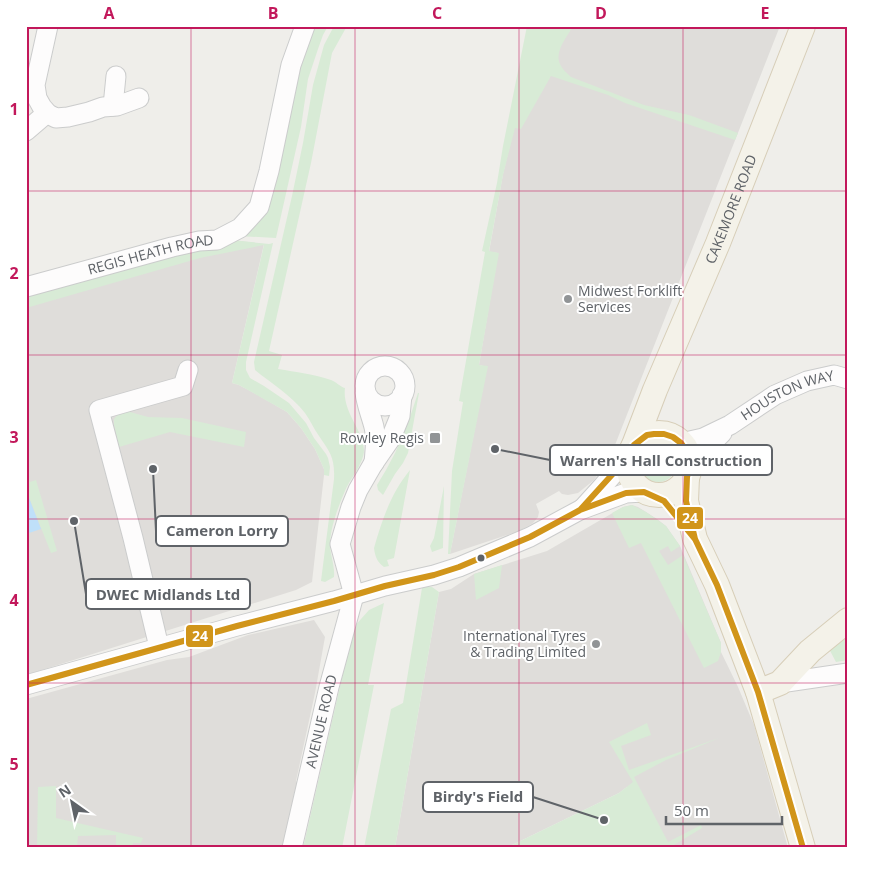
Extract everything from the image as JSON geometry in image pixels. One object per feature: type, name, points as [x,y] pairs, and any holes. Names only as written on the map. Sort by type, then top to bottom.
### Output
[{"type":"main road","name":"CAKEMORE ROAD","points":[[632,451],[655,390],[718,243],[803,26]]},
{"type":"main road","points":[[655,390],[660,412],[677,440],[688,452],[690,466],[686,501],[695,539],[717,585],[758,692],[803,848]]},
{"type":"main road","points":[[677,440],[664,434],[654,434],[641,439],[632,451],[628,468],[632,481],[640,490],[664,501],[695,539]]},
{"type":"main road","points":[[647,493],[656,496],[674,492],[684,483],[688,474]]},
{"type":"main road","points":[[758,692],[780,683],[810,651],[848,620]]},
{"type":"street","points":[[48,26],[35,85],[37,98],[47,113],[56,118],[68,117],[140,98]]},
{"type":"street","name":"REGIS HEATH ROAD","points":[[26,287],[172,246],[217,240],[240,228],[259,207],[269,171],[285,88],[305,26]]},
{"type":"street","points":[[113,106],[116,76]]},
{"type":"street","points":[[26,131],[47,113]]},
{"type":"street","points":[[354,595],[340,544],[358,490],[391,438],[400,416],[403,379],[396,370],[388,366],[380,366],[374,369],[368,374],[365,381],[365,399],[374,428],[376,443],[373,464]]},
{"type":"street","points":[[159,647],[133,538],[99,410],[183,386],[188,370]]},
{"type":"street","name":"HOUSTON WAY","points":[[677,440],[703,438],[730,425],[775,395],[807,381],[834,375],[848,379]]},
{"type":"street","points":[[365,389],[370,400],[381,405],[393,404],[402,395]]},
{"type":"street","name":"HOUSTON WAY","points":[[688,474],[707,448],[730,425]]},
{"type":"street","points":[[580,510],[632,451]]},
{"type":"street","points":[[26,685],[385,586],[434,575],[459,567],[530,537],[580,510],[626,494],[647,493]]},
{"type":"street","name":"AVENUE ROAD","points":[[292,848],[329,687],[354,595]]},
{"type":"street","points":[[780,683],[848,673]]},
{"type":"shaded area","points":[[538,26],[780,26],[615,445],[603,467],[594,480],[578,493],[568,495],[562,494],[559,491],[536,504],[539,512],[538,517],[528,526],[519,531],[450,554],[487,367],[479,365],[498,253],[489,252],[503,174]]},
{"type":"shaded area","points":[[232,240],[264,244],[232,383],[287,412],[301,428],[315,449],[324,469],[312,582],[296,590],[26,675],[26,287]]},
{"type":"shaded area","points":[[632,505],[666,526],[680,546],[721,643],[721,652],[754,725],[788,848],[662,848],[627,787],[619,793],[506,848],[395,848],[439,592],[451,589],[474,574],[547,551],[623,507]]},
{"type":"shaded area","points":[[314,620],[325,637],[296,781],[305,794],[292,848],[26,848],[26,699],[167,660],[189,657],[248,635]]},
{"type":"green space","points":[[312,26],[328,26],[323,35],[308,79],[301,127],[276,238],[238,236],[252,226]]},
{"type":"green space","points":[[334,26],[347,26],[332,53],[311,163],[269,351],[282,355],[278,369],[325,378],[345,388],[349,413],[363,442],[362,460],[345,491],[337,510],[332,530],[330,543],[334,577],[325,582],[321,581],[334,479],[333,460],[305,413],[288,395],[255,370],[254,362],[292,196],[313,85],[324,45]]},
{"type":"green space","points":[[527,26],[573,26],[562,45],[559,55],[561,66],[571,77],[644,105],[689,115],[738,133],[735,140],[551,76],[521,129],[515,128],[503,175],[489,251],[499,253],[479,365],[488,366],[450,554],[448,554],[452,471],[463,402],[459,401],[485,252],[482,251]]},
{"type":"green space","points":[[232,240],[273,243],[246,362],[246,370],[250,378],[289,403],[306,423],[328,458],[329,476],[324,475],[324,469],[315,449],[301,428],[287,412],[232,383],[264,245],[200,258],[26,308],[26,294]]},
{"type":"green space","points":[[418,393],[408,453],[383,495],[378,490],[377,485],[395,453]]},
{"type":"green space","points":[[120,412],[130,412],[148,417],[182,418],[246,432],[244,447],[170,432],[119,447],[114,419]]},
{"type":"green space","points":[[658,446],[670,452],[676,464],[670,476],[658,482],[646,476],[640,464],[646,452]]},
{"type":"green space","points":[[26,469],[30,482],[36,480],[57,551],[51,553],[26,490]]},
{"type":"green space","points":[[410,470],[394,558],[387,560],[389,566],[384,567],[377,559],[374,548],[388,507],[397,488]]},
{"type":"green space","points":[[444,486],[443,548],[432,552],[430,546],[434,538]]},
{"type":"green space","points":[[632,505],[666,526],[680,546],[671,552],[668,546],[659,551],[668,565],[683,555],[721,643],[718,661],[704,668],[641,543],[629,548],[612,513]]},
{"type":"green space","points":[[502,565],[499,588],[476,600],[474,574]]},
{"type":"green space","points":[[432,587],[439,592],[395,848],[364,848],[391,709],[403,703],[422,588]]},
{"type":"green space","points":[[384,603],[368,685],[374,685],[342,848],[303,848],[353,628],[369,610]]},
{"type":"green space","points":[[848,635],[848,660],[836,662],[828,647]]},
{"type":"green space","points":[[647,723],[651,735],[621,746],[629,770],[719,738],[666,760],[634,777],[668,842],[701,825],[702,828],[669,848],[506,848],[619,793],[633,782],[609,742]]},
{"type":"green space","points":[[56,786],[56,818],[143,838],[141,843],[133,843],[132,848],[116,848],[116,835],[78,836],[77,848],[37,848],[38,787]]},
{"type":"water","points":[[26,490],[41,529],[26,534]]},
{"type":"transit line","name":"24","points":[[580,510],[629,456],[634,445],[647,435],[664,434],[673,437],[681,443],[687,452],[690,466],[687,477],[686,501],[695,539],[717,585],[758,692],[803,848]]},
{"type":"transit line","name":"24","points":[[26,685],[385,586],[434,575],[459,567],[530,537],[580,510],[626,493],[644,492],[664,501],[695,539]]},
{"type":"place","name":"Midwest Forklift Services","points":[[568,299]]},
{"type":"place","name":"Rowley Regis","points":[[435,438]]},
{"type":"place","name":"Warren's Hall Construction","points":[[495,449]]},
{"type":"place","name":"Cameron Lorry","points":[[153,469]]},
{"type":"place","name":"DWEC Midlands Ltd","points":[[74,521]]},
{"type":"place","name":"International Tyres & Trading Limited","points":[[596,644]]},
{"type":"place","name":"Birdy's Field","points":[[604,820]]}]
